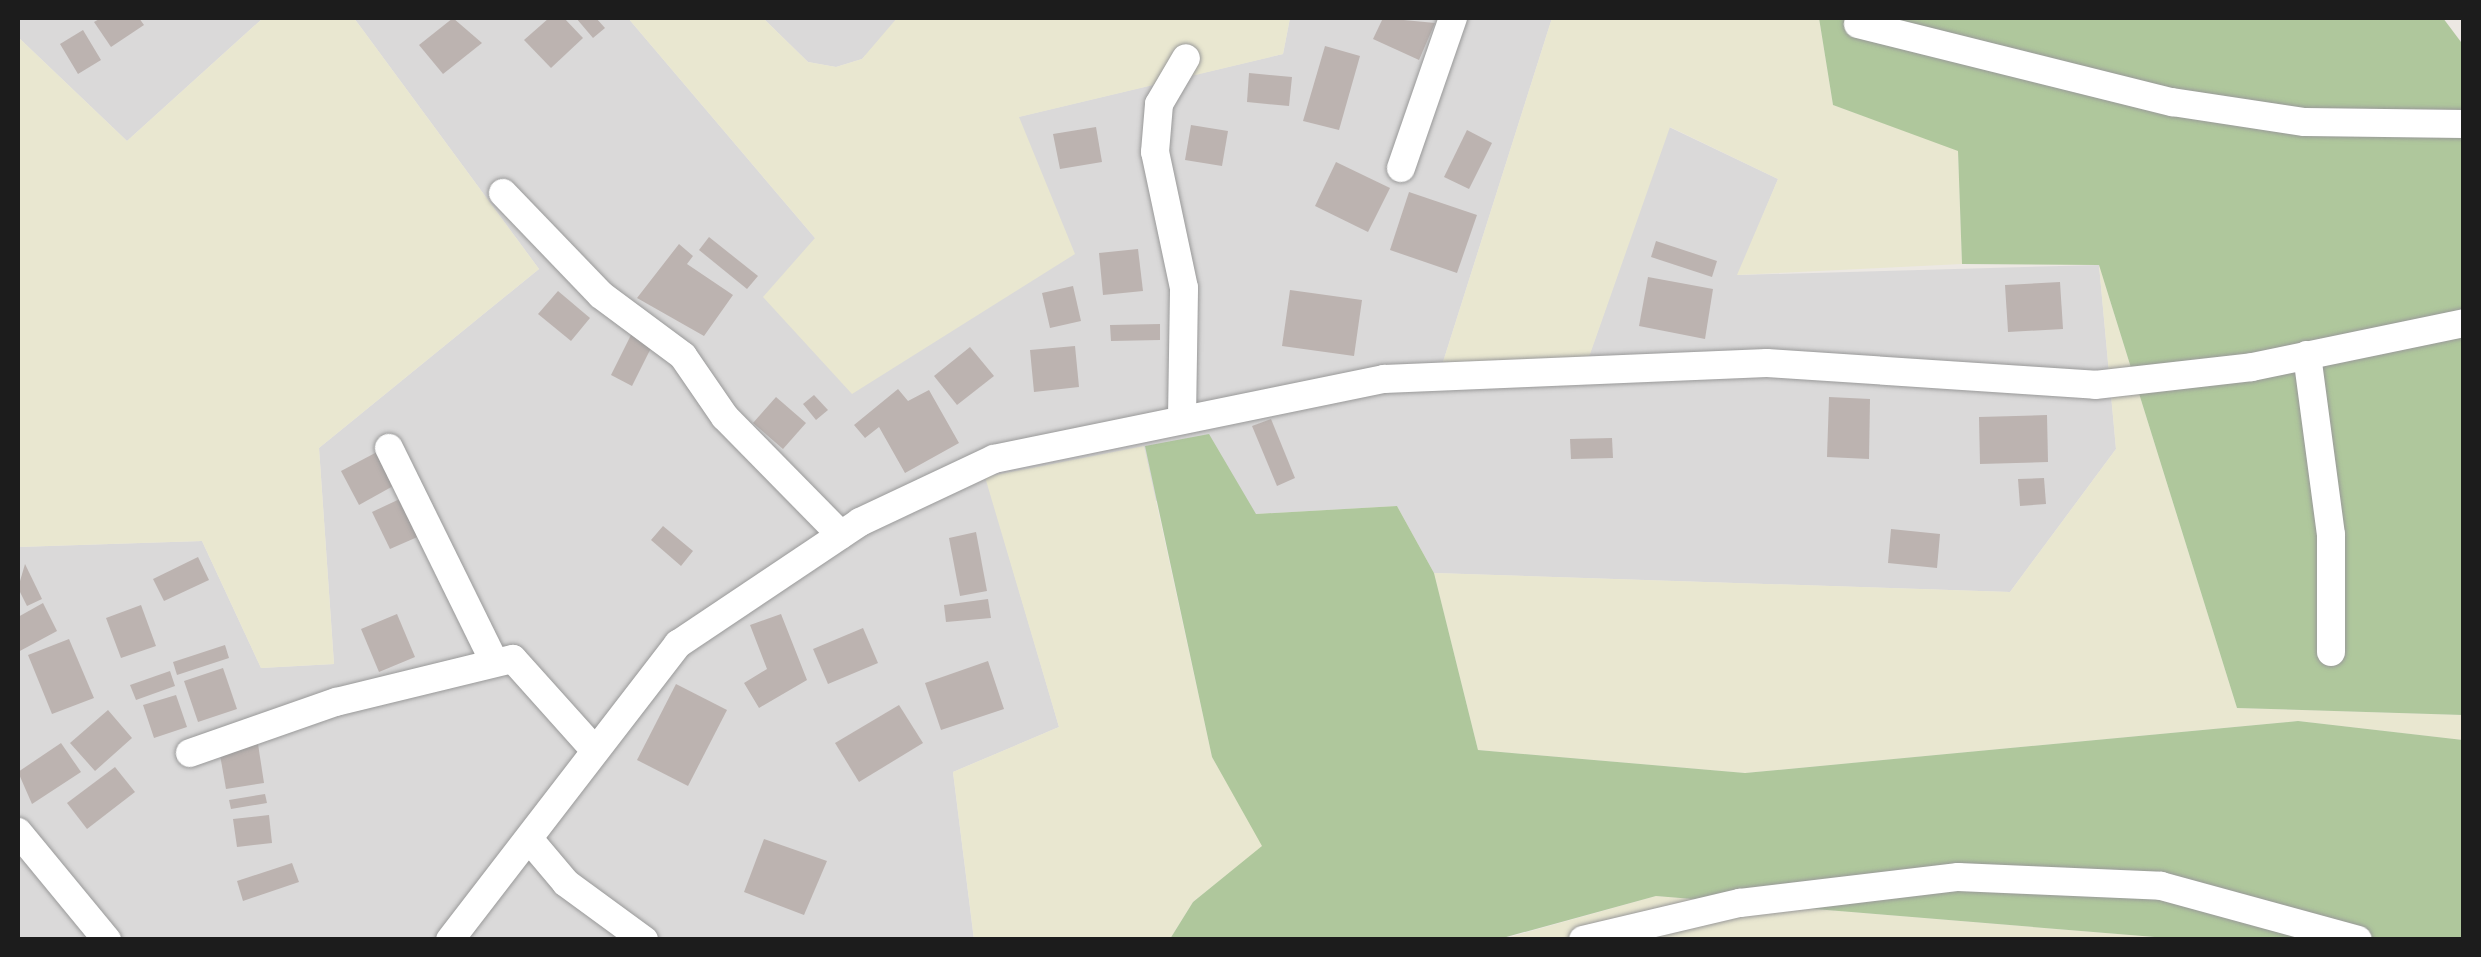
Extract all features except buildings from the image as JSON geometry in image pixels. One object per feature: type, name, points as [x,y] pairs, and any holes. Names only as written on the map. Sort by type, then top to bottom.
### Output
[{"type":"street","points":[[1402,168],[1453,18]]},
{"type":"street","points":[[1858,24],[2172,102],[2305,122],[2464,124]]},
{"type":"street","points":[[1182,418],[1184,288],[1155,152],[1159,104],[1186,58]]},
{"type":"street","points":[[503,194],[601,295],[683,356],[724,416],[840,535]]},
{"type":"street","points":[[450,940],[529,839],[591,746],[678,644],[840,535],[952,473],[1182,418],[1384,379],[1767,363],[2095,385],[2307,355],[2464,323]]},
{"type":"street","points":[[2307,355],[2330,534],[2331,652]]},
{"type":"street","points":[[389,448],[494,661]]},
{"type":"street","points":[[190,753],[250,727],[513,658],[529,670],[591,746]]},
{"type":"street","points":[[18,832],[108,940]]},
{"type":"street","points":[[529,839],[566,883],[644,940]]},
{"type":"street","points":[[1583,940],[1740,903],[1958,877],[2162,886],[2358,940]]},
{"type":"shaded area","points":[[18,18],[263,18],[127,141],[18,37]]},
{"type":"shaded area","points":[[263,18],[354,18],[539,269],[319,448],[334,664],[261,668],[202,541],[18,547],[18,37],[127,141]]},
{"type":"shaded area","points":[[354,18],[628,18],[815,238],[1018,117],[1283,54],[1290,18],[1552,18],[1443,362],[1588,359],[1669,127],[1778,179],[1738,275],[2099,265],[2116,449],[2010,592],[1434,573],[1397,506],[1255,514],[986,478],[1059,727],[953,772],[974,940],[18,939],[18,547],[202,541],[261,668],[334,664],[319,448],[539,269]]},
{"type":"shaded area","points":[[628,18],[763,18],[808,62],[836,67],[862,59],[897,18],[1290,18],[1283,54],[1019,117],[1075,254],[852,394],[763,297],[815,238]]},
{"type":"shaded area","points":[[763,18],[898,20],[862,59],[836,67],[808,62]]},
{"type":"shaded area","points":[[1552,18],[1819,18],[1833,105],[1958,150],[1962,264],[1737,275],[1778,179],[1670,127],[1588,360],[1443,362]]},
{"type":"shaded area","points":[[2099,265],[2237,708],[2463,715],[2463,740],[2298,721],[1745,773],[1478,750],[1434,573],[2010,592],[2116,449]]},
{"type":"shaded area","points":[[1144,446],[1212,757],[1263,846],[1193,902],[1170,939],[974,939],[953,772],[1059,727],[985,477]]},
{"type":"shaded area","points":[[1656,896],[2179,939],[1499,940]]},
{"type":"green space","points":[[1819,18],[2443,18],[2464,46],[2463,715],[2237,708],[2099,265],[1962,264],[1958,151],[1833,105]]},
{"type":"green space","points":[[1209,434],[1256,514],[1397,506],[1434,573],[1478,750],[1745,773],[2298,721],[2463,740],[2463,939],[2179,939],[1656,896],[1499,939],[1170,939],[1193,902],[1262,846],[1212,757],[1145,446]]}]
